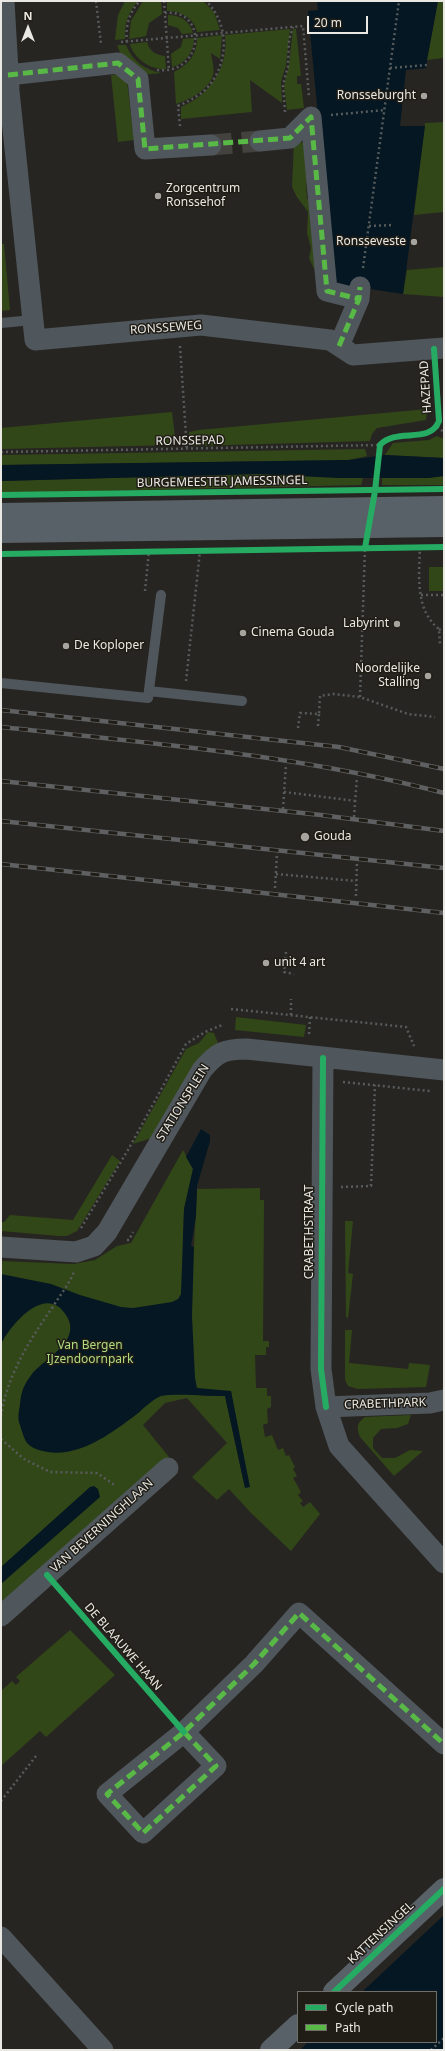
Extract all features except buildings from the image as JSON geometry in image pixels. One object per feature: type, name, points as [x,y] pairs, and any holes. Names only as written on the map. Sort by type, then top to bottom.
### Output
[{"type":"main road","points":[[1,514],[444,507]]},
{"type":"main road","points":[[1,532],[366,543],[444,526]]},
{"type":"main road","name":"KATTENSINGEL","points":[[335,1991],[444,1889]]},
{"type":"main road","points":[[271,2050],[297,2026]]},
{"type":"street","name":"RONSSEWEG","points":[[4,1],[6,86],[34,340],[201,325],[330,340],[353,355],[444,348]]},
{"type":"street","points":[[6,86],[103,64],[118,63],[138,79],[145,149],[211,145]]},
{"type":"street","points":[[260,141],[288,139],[314,117]]},
{"type":"street","points":[[314,117],[327,291],[359,293],[339,346]]},
{"type":"street","name":"STATIONSPLEIN","points":[[1,1247],[76,1252],[94,1246],[106,1232],[202,1070],[210,1060],[227,1050],[247,1049],[376,1064],[444,1070]]},
{"type":"street","name":"CRABETHSTRAAT","points":[[323,1058],[321,1368],[326,1407],[339,1446],[444,1563]]},
{"type":"street","name":"CRABETHPARK","points":[[326,1407],[430,1403],[444,1400]]},
{"type":"street","name":"VAN BEVERNINGHLAAN","points":[[1,1616],[168,1468]]},
{"type":"street","points":[[184,1732],[216,1766],[143,1833],[107,1794],[184,1732],[254,1664],[299,1613],[444,1744]]},
{"type":"street","points":[[1,1937],[103,2050]]},
{"type":"lane","points":[[1,323],[33,320]]},
{"type":"lane","points":[[1,683],[148,698],[160,600]]},
{"type":"lane","points":[[149,691],[242,701]]},
{"type":"path","points":[[96,1],[103,64]]},
{"type":"path","points":[[129,47],[127,41],[129,20],[140,1]]},
{"type":"path","points":[[164,1],[169,70]]},
{"type":"path","points":[[206,1],[213,8]]},
{"type":"path","points":[[182,147],[178,106],[195,98],[211,82],[222,61],[223,33],[213,8],[212,1]]},
{"type":"path","points":[[359,293],[399,1]]},
{"type":"path","points":[[152,69],[169,70],[179,67],[187,62],[195,45],[193,27],[185,17],[179,14],[165,13]]},
{"type":"path","points":[[114,43],[303,26],[314,117],[385,110]]},
{"type":"path","points":[[288,139],[282,85],[288,66],[289,40],[293,27]]},
{"type":"path","points":[[101,44],[107,43]]},
{"type":"path","points":[[390,68],[427,65]]},
{"type":"path","points":[[369,226],[394,225]]},
{"type":"path","points":[[179,326],[187,450]]},
{"type":"path","points":[[438,424],[444,432]]},
{"type":"path","points":[[360,697],[366,543]]},
{"type":"path","points":[[412,547],[428,547]]},
{"type":"path","points":[[420,547],[421,595],[424,609],[428,618],[444,632]]},
{"type":"path","points":[[149,551],[144,604],[160,600]]},
{"type":"path","points":[[141,552],[156,551]]},
{"type":"path","points":[[193,551],[208,551]]},
{"type":"path","points":[[185,695],[200,551]]},
{"type":"path","points":[[421,595],[444,595]]},
{"type":"path","points":[[439,629],[440,644]]},
{"type":"path","points":[[318,726],[320,696],[334,694],[360,697],[408,714],[435,718]]},
{"type":"path","points":[[298,728],[300,713],[319,714]]},
{"type":"path","points":[[283,809],[286,764]]},
{"type":"path","points":[[354,816],[357,777]]},
{"type":"path","points":[[284,792],[356,800]]},
{"type":"path","points":[[275,888],[277,853]]},
{"type":"path","points":[[356,896],[357,861]]},
{"type":"path","points":[[276,874],[356,881]]},
{"type":"path","points":[[286,952],[284,972],[294,974]]},
{"type":"path","points":[[291,999],[291,1015]]},
{"type":"path","points":[[80,1230],[128,1150],[186,1044],[225,1020],[233,1006]]},
{"type":"path","points":[[225,1020],[227,1050]]},
{"type":"path","points":[[321,1188],[371,1186],[376,1064]]},
{"type":"path","points":[[1,1416],[8,1386],[24,1351],[52,1307],[68,1287]]},
{"type":"path","points":[[1,1439],[24,1459],[50,1472],[97,1473],[109,1480],[131,1500]]},
{"type":"path","points":[[1,1802],[36,1756]]},
{"type":"path","points":[[431,2050],[444,2038]]},
{"type":"green space","points":[[125,1],[138,1],[127,19],[125,39],[115,40],[118,15]]},
{"type":"green space","points":[[143,1],[161,1],[162,14],[149,23],[146,36],[129,39],[131,21]]},
{"type":"green space","points":[[167,1],[203,1],[214,12],[220,30],[197,32],[193,23],[186,16],[177,12],[167,11]]},
{"type":"green space","points":[[438,1],[444,1],[444,58],[427,60]]},
{"type":"green space","points":[[168,15],[177,16],[187,22],[193,33],[182,34],[178,28],[168,25]]},
{"type":"green space","points":[[290,29],[286,65],[281,82],[282,103],[250,80],[252,112],[181,119],[181,107],[201,95],[209,87],[220,69],[224,58],[225,35]]},
{"type":"green space","points":[[293,29],[296,29],[301,76],[297,76],[297,84],[301,84],[304,108],[287,110],[284,86],[289,64]]},
{"type":"green space","points":[[222,35],[220,59],[211,53],[214,70],[211,80],[198,94],[176,104],[174,72],[184,66],[194,54],[197,38]]},
{"type":"green space","points":[[194,38],[194,43],[188,57],[181,63],[172,67],[171,54],[181,47],[183,39]]},
{"type":"green space","points":[[147,42],[154,52],[165,56],[166,69],[155,68],[139,59],[130,44]]},
{"type":"green space","points":[[117,45],[126,45],[136,61],[150,70],[162,73],[141,75],[121,55]]},
{"type":"green space","points":[[126,73],[134,140],[118,142],[111,75]]},
{"type":"green space","points":[[444,122],[444,212],[414,215],[425,123]]},
{"type":"green space","points":[[306,142],[310,183],[306,183],[307,199],[312,199],[315,271],[309,258],[311,248],[307,233],[308,212],[292,187],[294,143]]},
{"type":"green space","points":[[1,244],[4,244],[10,310],[1,311]]},
{"type":"green space","points":[[444,267],[444,297],[403,294],[407,270]]},
{"type":"green space","points":[[427,409],[426,420],[377,428],[372,434],[370,441],[194,446],[188,442],[189,432],[199,430]]},
{"type":"green space","points":[[172,412],[176,445],[1,449],[1,428]]},
{"type":"green space","points":[[437,436],[444,439],[444,458],[385,455],[393,443],[429,440]]},
{"type":"green space","points":[[365,449],[367,456],[349,460],[1,465],[1,455]]},
{"type":"green space","points":[[258,474],[363,478],[361,485],[1,493],[1,481]]},
{"type":"green space","points":[[444,476],[444,485],[382,485],[382,477],[428,478]]},
{"type":"green space","points":[[429,567],[444,567],[444,591],[429,591]]},
{"type":"green space","points":[[236,1017],[306,1025],[304,1037],[235,1030]]},
{"type":"green space","points":[[208,1032],[214,1033],[218,1043],[202,1055],[152,1138],[133,1144],[186,1049],[199,1043]]},
{"type":"green space","name":"Van Bergen IJzendoornpark","points":[[183,1150],[193,1169],[184,1209],[183,1246],[194,1247],[197,1189],[260,1188],[260,1200],[264,1200],[263,1341],[269,1341],[269,1347],[266,1347],[266,1355],[255,1355],[256,1388],[267,1388],[267,1396],[271,1396],[271,1407],[267,1409],[268,1423],[263,1425],[265,1437],[272,1435],[278,1450],[283,1448],[286,1456],[289,1455],[295,1467],[293,1469],[297,1476],[293,1478],[301,1492],[298,1495],[303,1501],[300,1503],[303,1507],[310,1502],[320,1514],[291,1551],[251,1513],[229,1489],[217,1500],[192,1477],[227,1443],[187,1398],[165,1403],[143,1425],[169,1457],[1,1608],[1,1261],[74,1264],[95,1260],[117,1246],[131,1243]],"holes":[[[231,1391],[245,1488],[225,1396],[199,1396]]]},
{"type":"green space","points":[[112,1155],[120,1161],[77,1231],[67,1236],[59,1236],[1,1231],[1,1222],[4,1222],[10,1215],[73,1220]]},
{"type":"green space","points":[[345,1221],[353,1221],[348,1273],[353,1274],[348,1318],[346,1317]]},
{"type":"green space","points":[[345,1330],[352,1330],[349,1363],[408,1369],[409,1363],[430,1365],[426,1387],[358,1389],[348,1386],[345,1380]]},
{"type":"green space","points":[[411,1415],[408,1424],[397,1428],[381,1429],[373,1438],[373,1448],[382,1458],[395,1458],[410,1450],[423,1451],[394,1476],[360,1437],[358,1426],[360,1421],[365,1417]]},
{"type":"green space","points":[[70,1630],[115,1675],[46,1737],[40,1731],[1,1766],[1,1691],[12,1681],[16,1685],[20,1681],[16,1677]]},
{"type":"water","points":[[317,1],[438,1],[427,60],[427,68],[406,70],[400,126],[425,126],[403,294],[337,284],[308,11],[318,10]]},
{"type":"water","points":[[385,455],[444,458],[444,476],[428,478],[338,478],[258,474],[1,481],[1,465],[349,460]]},
{"type":"water","points":[[201,1129],[210,1135],[210,1141],[197,1186],[196,1216],[191,1246],[194,1247],[192,1316],[195,1378],[197,1388],[231,1391],[250,1487],[245,1488],[225,1396],[161,1396],[152,1401],[117,1429],[84,1447],[60,1453],[37,1450],[28,1444],[22,1433],[19,1412],[22,1392],[32,1374],[66,1341],[70,1333],[70,1324],[66,1315],[58,1306],[49,1303],[39,1305],[30,1310],[21,1318],[1,1344],[1,1274],[51,1284],[80,1295],[121,1307],[133,1308],[172,1302],[178,1299],[181,1294],[184,1209],[193,1169],[186,1157]]},
{"type":"water","points":[[94,1486],[98,1489],[100,1497],[1,1584],[1,1567],[90,1487]]},
{"type":"water","points":[[444,1915],[444,2050],[300,2050],[307,2043],[437,2043],[437,1991],[363,1991]]},
{"type":"tunnel","points":[[211,145],[260,141]]},
{"type":"railway","points":[[1,710],[339,747],[444,769]]},
{"type":"railway","points":[[1,727],[168,745],[279,760],[335,769],[444,793]]},
{"type":"railway","points":[[1,781],[321,815],[444,831]]},
{"type":"railway","points":[[1,821],[444,868]]},
{"type":"railway","points":[[1,864],[444,913]]},
{"type":"marked path","points":[[8,75],[118,63],[138,79],[145,149],[290,138],[311,117],[327,291],[359,299]]},
{"type":"marked path","points":[[339,346],[359,299],[360,287]]},
{"type":"marked path","points":[[184,1732],[216,1766],[143,1833],[107,1794],[184,1732],[254,1664],[299,1613],[444,1744]]},
{"type":"cycle path","name":"HAZEPAD","points":[[365,548],[375,491],[380,445],[395,437],[428,432],[435,428],[439,421],[434,349]]},
{"type":"cycle path","name":"BURGEMEESTER JAMESSINGEL","points":[[1,495],[444,489]]},
{"type":"cycle path","points":[[1,554],[444,547]]},
{"type":"cycle path","points":[[323,1058],[321,1369],[326,1407]]},
{"type":"cycle path","name":"DE BLAAUWE HAAN","points":[[47,1575],[184,1732]]},
{"type":"cycle path","points":[[335,1991],[444,1889]]},
{"type":"place","name":"Ronsseburght","points":[[424,96]]},
{"type":"place","name":"Zorgcentrum Ronssehof","points":[[158,196]]},
{"type":"place","name":"Ronsseveste","points":[[414,242]]},
{"type":"place","name":"Labyrint","points":[[397,624]]},
{"type":"place","name":"Cinema Gouda","points":[[243,633]]},
{"type":"place","name":"De Koploper","points":[[66,646]]},
{"type":"place","name":"Noordelijke Stalling","points":[[428,676]]},
{"type":"place","name":"Gouda","points":[[305,837]]},
{"type":"place","name":"unit 4 art","points":[[266,963]]}]
